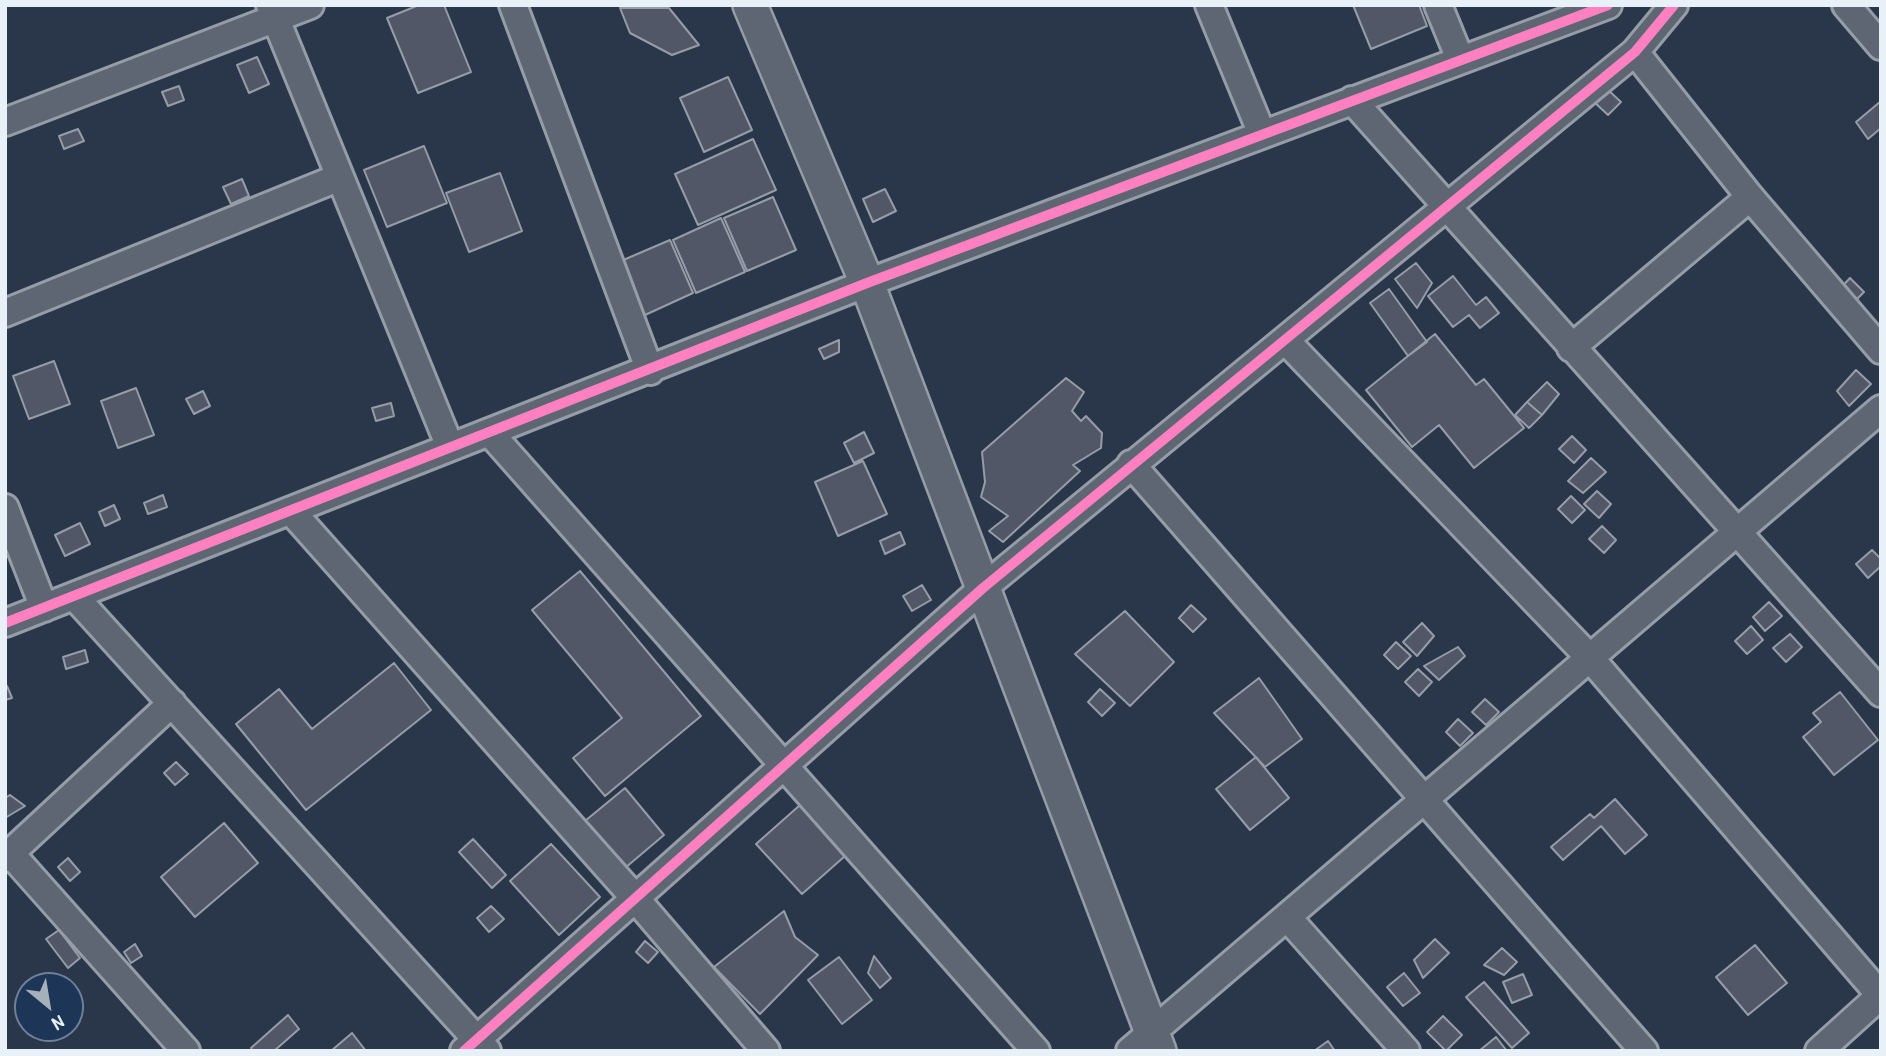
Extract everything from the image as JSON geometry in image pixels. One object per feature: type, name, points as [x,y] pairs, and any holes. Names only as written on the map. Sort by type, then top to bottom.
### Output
[{"type":"street","points":[[5,121],[273,12],[310,5]]},
{"type":"street","points":[[513,5],[650,371]]},
{"type":"street","points":[[750,5],[867,284],[983,588],[1147,1044],[1287,917],[1881,409]]},
{"type":"street","points":[[1209,5],[1262,134]]},
{"type":"street","points":[[1438,5],[1460,59]]},
{"type":"street","points":[[5,624],[867,284],[1608,5]]},
{"type":"street","points":[[74,596],[476,1047],[634,897],[983,588],[1635,52],[1674,5]]},
{"type":"street","points":[[1846,5],[1881,46]]},
{"type":"street","points":[[273,12],[450,447]]},
{"type":"street","points":[[1635,52],[1750,197],[1881,350]]},
{"type":"street","points":[[1352,100],[1881,694]]},
{"type":"street","points":[[5,313],[340,177]]},
{"type":"street","points":[[1571,348],[1750,197]]},
{"type":"street","points":[[1285,340],[1590,658],[1881,996],[1819,1051]]},
{"type":"street","points":[[490,433],[780,765],[1036,1051]]},
{"type":"street","points":[[1131,464],[1644,1051]]},
{"type":"street","points":[[5,508],[44,608]]},
{"type":"street","points":[[291,511],[634,897],[766,1051]]},
{"type":"street","points":[[172,703],[8,856],[186,1051]]},
{"type":"street","points":[[1287,917],[1406,1051]]},
{"type":"building","points":[[419,5],[444,5],[471,72],[418,93],[387,18]]},
{"type":"building","points":[[1353,5],[1419,5],[1427,26],[1371,49]]},
{"type":"building","points":[[620,8],[669,8],[699,45],[672,55],[630,33]]},
{"type":"building","points":[[257,57],[269,84],[249,93],[237,65]]},
{"type":"building","points":[[728,77],[752,130],[704,152],[680,98]]},
{"type":"building","points":[[179,86],[184,100],[168,106],[162,92]]},
{"type":"building","points":[[1606,88],[1621,102],[1608,115],[1593,101]]},
{"type":"building","points":[[1881,101],[1881,128],[1868,139],[1856,122]]},
{"type":"building","points":[[78,129],[84,141],[64,149],[59,136]]},
{"type":"building","points":[[753,139],[776,190],[698,225],[675,174]]},
{"type":"building","points":[[424,146],[447,203],[387,227],[364,170]]},
{"type":"building","points":[[500,173],[522,231],[469,252],[446,193]]},
{"type":"building","points":[[242,179],[249,196],[231,204],[223,187]]},
{"type":"building","points":[[885,189],[896,211],[873,222],[863,199]]},
{"type":"building","points":[[773,197],[796,250],[747,271],[724,218]]},
{"type":"building","points":[[721,218],[745,272],[696,293],[673,240]]},
{"type":"building","points":[[670,240],[693,293],[645,315],[621,261]]},
{"type":"building","points":[[1416,263],[1432,283],[1417,308],[1395,279]]},
{"type":"building","points":[[1453,276],[1476,305],[1486,297],[1499,313],[1480,328],[1469,315],[1453,327],[1428,296]]},
{"type":"building","points":[[1850,278],[1864,292],[1851,305],[1837,292]]},
{"type":"building","points":[[1389,289],[1427,342],[1408,356],[1370,303]]},
{"type":"building","points":[[1435,334],[1476,385],[1484,379],[1524,428],[1474,468],[1439,425],[1412,447],[1366,390]]},
{"type":"building","points":[[839,340],[839,352],[824,359],[819,349]]},
{"type":"building","points":[[54,361],[70,404],[29,419],[13,376]]},
{"type":"building","points":[[1856,370],[1871,384],[1849,406],[1837,391]]},
{"type":"building","points":[[1066,378],[1084,392],[1072,411],[1081,421],[1086,416],[1102,433],[1101,448],[1073,465],[1080,471],[1003,542],[989,531],[1008,516],[981,497],[985,482],[982,452]]},
{"type":"building","points":[[1547,382],[1559,394],[1542,415],[1527,402]]},
{"type":"building","points":[[136,388],[154,435],[118,448],[101,401]]},
{"type":"building","points":[[203,391],[210,406],[194,414],[186,399]]},
{"type":"building","points":[[1527,402],[1542,415],[1529,428],[1515,415]]},
{"type":"building","points":[[391,403],[394,416],[376,421],[372,408]]},
{"type":"building","points":[[864,432],[874,453],[854,463],[844,443]]},
{"type":"building","points":[[1572,436],[1586,450],[1574,463],[1559,449]]},
{"type":"building","points":[[1591,458],[1606,472],[1583,493],[1568,481]]},
{"type":"building","points":[[863,461],[887,514],[838,536],[815,482]]},
{"type":"building","points":[[1597,491],[1611,504],[1599,518],[1584,504]]},
{"type":"building","points":[[163,495],[167,507],[148,514],[144,503]]},
{"type":"building","points":[[1571,496],[1585,510],[1572,523],[1558,509]]},
{"type":"building","points":[[114,505],[120,519],[105,526],[99,512]]},
{"type":"building","points":[[80,523],[90,544],[65,556],[55,535]]},
{"type":"building","points":[[1602,526],[1616,540],[1604,553],[1589,539]]},
{"type":"building","points":[[900,532],[905,544],[885,554],[880,541]]},
{"type":"building","points":[[1872,550],[1881,559],[1881,566],[1868,578],[1856,564]]},
{"type":"building","points":[[580,571],[701,716],[605,796],[573,758],[622,718],[532,610]]},
{"type":"building","points":[[922,585],[931,600],[912,611],[903,596]]},
{"type":"building","points":[[1769,602],[1782,616],[1765,631],[1753,617]]},
{"type":"building","points":[[1191,605],[1206,619],[1193,632],[1179,618]]},
{"type":"building","points":[[1125,611],[1174,662],[1130,706],[1075,654]]},
{"type":"building","points":[[1422,623],[1434,636],[1417,656],[1403,642]]},
{"type":"building","points":[[1751,626],[1763,640],[1747,654],[1735,641]]},
{"type":"building","points":[[1790,634],[1802,647],[1786,662],[1773,648]]},
{"type":"building","points":[[1396,642],[1411,656],[1398,669],[1384,655]]},
{"type":"building","points":[[1458,647],[1465,656],[1439,680],[1424,666]]},
{"type":"building","points":[[85,650],[88,662],[66,669],[63,657]]},
{"type":"building","points":[[394,663],[431,710],[306,810],[236,724],[279,689],[312,729]]},
{"type":"building","points":[[1418,669],[1432,682],[1419,696],[1405,682]]},
{"type":"building","points":[[1259,678],[1302,739],[1265,767],[1214,713]]},
{"type":"building","points":[[7,686],[12,698],[5,700],[5,687]]},
{"type":"building","points":[[1100,689],[1115,703],[1102,716],[1088,702]]},
{"type":"building","points":[[1840,692],[1878,740],[1834,775],[1803,737],[1821,722],[1813,713]]},
{"type":"building","points":[[1485,699],[1499,712],[1486,725],[1472,712]]},
{"type":"building","points":[[1458,719],[1473,733],[1460,746],[1446,732]]},
{"type":"building","points":[[1256,757],[1289,798],[1250,830],[1216,789]]},
{"type":"building","points":[[176,762],[188,774],[175,785],[164,773]]},
{"type":"building","points":[[625,788],[664,835],[625,868],[585,821]]},
{"type":"building","points":[[10,795],[25,806],[5,818],[5,798]]},
{"type":"building","points":[[1615,799],[1647,835],[1625,854],[1601,826],[1563,860],[1551,847],[1590,814],[1594,818]]},
{"type":"building","points":[[800,805],[845,856],[802,894],[756,844]]},
{"type":"building","points":[[224,823],[258,863],[195,917],[161,877]]},
{"type":"building","points":[[473,839],[506,875],[492,888],[459,852]]},
{"type":"building","points":[[551,844],[600,897],[559,935],[510,881]]},
{"type":"building","points":[[68,858],[80,872],[70,881],[58,867]]},
{"type":"building","points":[[491,906],[504,919],[489,932],[477,918]]},
{"type":"building","points":[[784,911],[795,937],[818,955],[760,1014],[714,967]]},
{"type":"building","points":[[59,930],[80,958],[68,968],[46,939]]},
{"type":"building","points":[[1435,939],[1449,953],[1423,978],[1414,960]]},
{"type":"building","points":[[645,941],[658,952],[648,963],[636,952]]},
{"type":"building","points":[[135,944],[142,956],[131,963],[124,952]]},
{"type":"building","points":[[1755,945],[1787,983],[1748,1015],[1716,977]]},
{"type":"building","points":[[1502,948],[1517,962],[1504,975],[1484,965]]},
{"type":"building","points":[[874,956],[891,978],[880,988],[868,973]]},
{"type":"building","points":[[839,957],[872,1000],[842,1024],[808,980]]},
{"type":"building","points":[[1404,973],[1420,993],[1403,1006],[1387,987]]},
{"type":"building","points":[[1523,974],[1532,995],[1512,1003],[1503,982]]},
{"type":"building","points":[[1484,982],[1529,1033],[1512,1048],[1466,997]]},
{"type":"building","points":[[288,1015],[299,1029],[274,1051],[253,1051],[251,1048]]},
{"type":"building","points":[[1443,1016],[1462,1035],[1446,1051],[1427,1032]]},
{"type":"building","points":[[352,1033],[366,1051],[331,1051]]},
{"type":"building","points":[[1496,1037],[1507,1051],[1479,1051]]},
{"type":"building","points":[[1328,1041],[1335,1051],[1314,1051]]},
{"type":"cycle path","points":[[5,623],[867,283],[1608,5]]},
{"type":"cycle path","points":[[464,1051],[983,588],[1635,52],[1674,5]]}]
